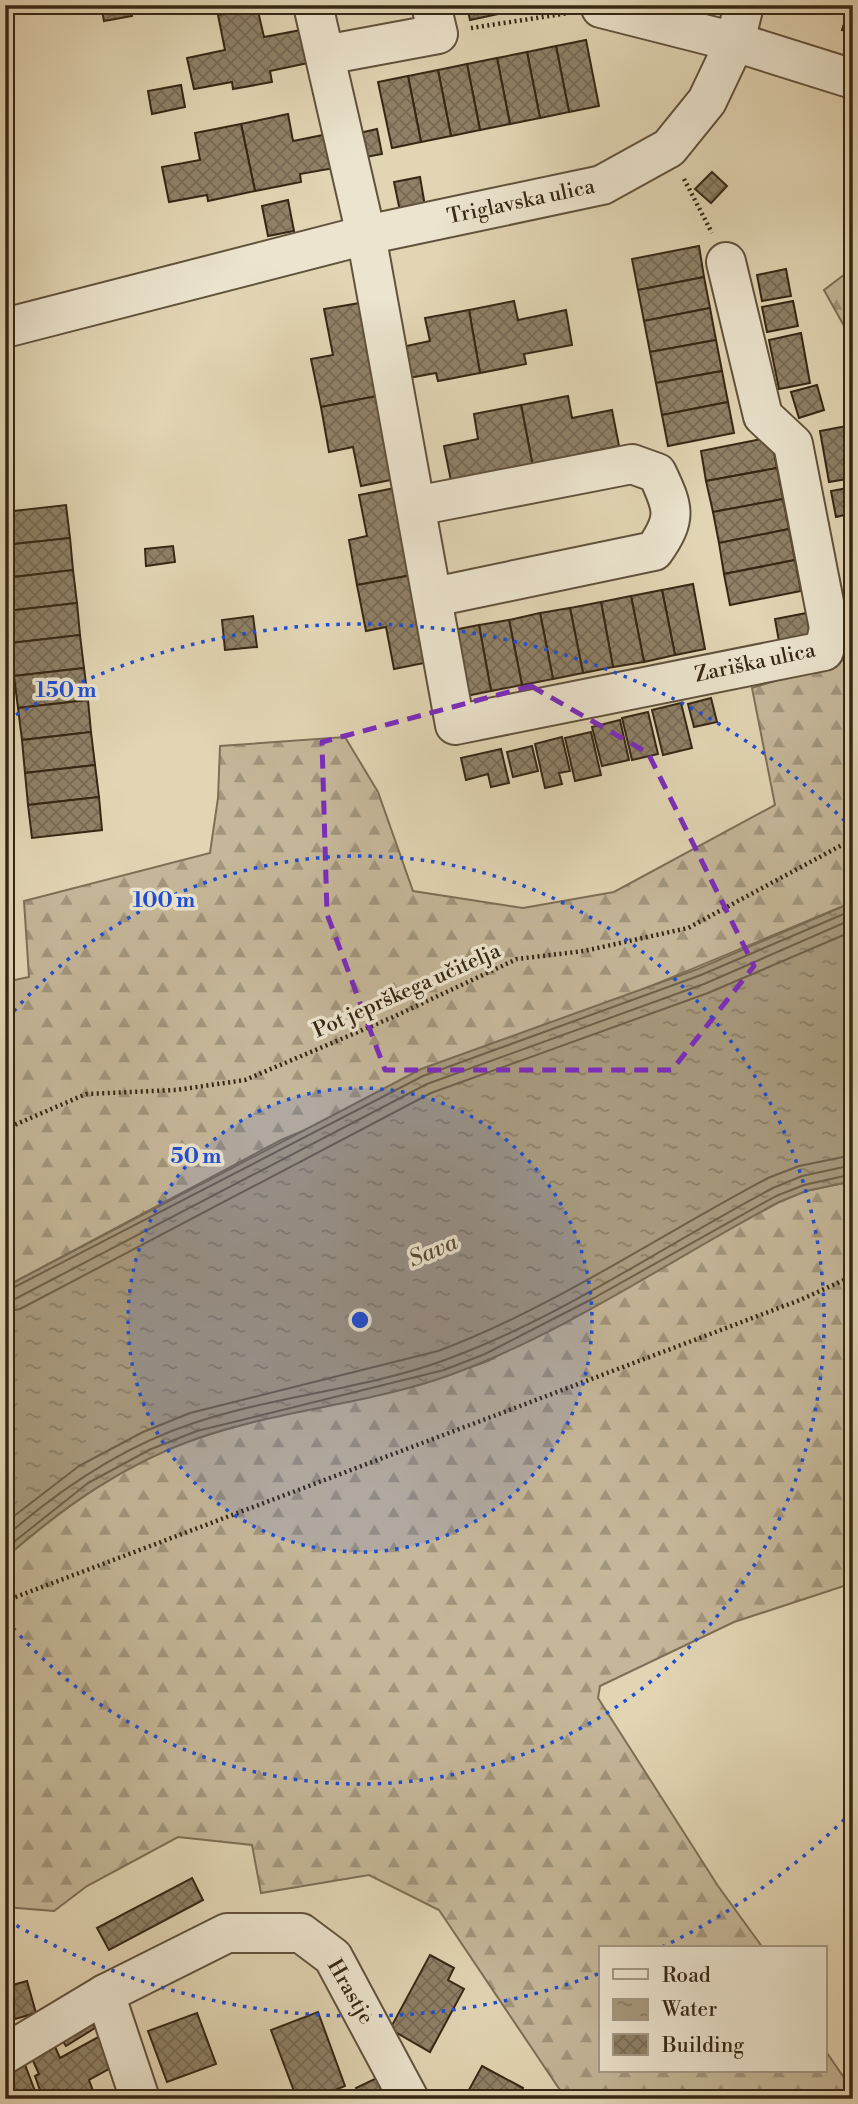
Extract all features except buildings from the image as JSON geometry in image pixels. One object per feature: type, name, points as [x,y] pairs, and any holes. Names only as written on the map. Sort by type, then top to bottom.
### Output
[{"type":"street","points":[[313,5],[366,236]]},
{"type":"street","name":"Triglavska ulica","points":[[5,328],[366,236],[602,185],[669,148],[707,101],[735,42],[744,5]]},
{"type":"street","points":[[601,7],[735,42],[853,79]]},
{"type":"street","points":[[325,55],[434,19]]},
{"type":"street","name":"Zariška ulica","points":[[366,236],[434,597],[455,725],[824,651],[829,628],[793,444],[763,416],[726,262]]},
{"type":"street","points":[[416,506],[632,464],[657,473],[670,501],[670,528],[654,551],[434,597]]},
{"type":"street","name":"Hrastje","points":[[5,2054],[104,1994],[227,1933],[301,1933],[332,1957],[409,2099]]},
{"type":"street","points":[[104,1994],[139,2099]]},
{"type":"path","points":[[434,19],[601,7]]},
{"type":"path","points":[[669,148],[726,262]]},
{"type":"path","name":"Pot jeprškega učitelja","points":[[5,1129],[86,1094],[176,1090],[245,1080],[393,1017],[517,959],[584,951],[688,928],[853,839]]},
{"type":"path","points":[[5,1601],[800,1300],[853,1276]]},
{"type":"highlighted area","points":[[531,686],[648,753],[754,966],[672,1070],[385,1070],[327,914],[322,742]]},
{"type":"green space","points":[[853,268],[853,342],[824,290]]},
{"type":"green space","points":[[853,657],[853,902],[281,1140],[5,1287],[5,982],[29,977],[24,901],[210,853],[218,798],[220,746],[345,737],[378,792],[413,891],[523,908],[614,892],[775,805],[752,688]]},
{"type":"green space","points":[[853,1181],[853,1583],[734,1622],[600,1686],[598,1698],[718,1886],[762,1946],[599,1946],[599,2072],[826,2072],[826,2051],[853,2091],[853,2099],[566,2099],[439,1910],[369,1875],[261,1893],[252,1845],[178,1837],[87,1886],[54,1911],[5,1907],[5,1558],[96,1488],[172,1448],[271,1417],[417,1383],[488,1361],[779,1202],[806,1191]]},
{"type":"water","name":"Sava","points":[[853,902],[853,1181],[806,1191],[779,1202],[577,1317],[493,1358],[450,1375],[388,1393],[229,1428],[171,1449],[120,1474],[72,1504],[5,1558],[5,1287],[421,1069],[698,969]]}]
